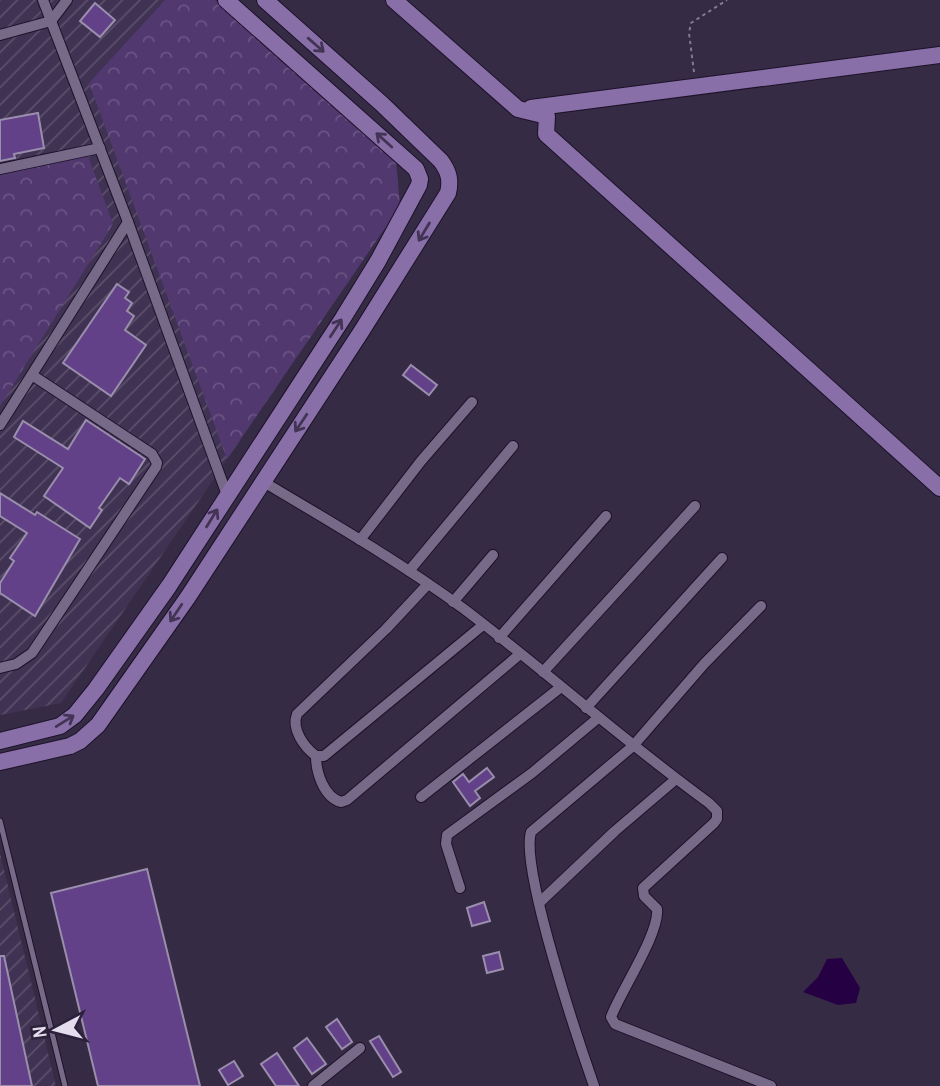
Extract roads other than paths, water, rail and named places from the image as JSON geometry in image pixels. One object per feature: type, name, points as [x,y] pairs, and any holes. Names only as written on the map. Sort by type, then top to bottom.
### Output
[{"type":"street","points":[[43,0],[128,222],[227,495]]},
{"type":"street","points":[[0,35],[51,21],[67,0]]},
{"type":"street","points":[[0,741],[60,726],[75,715],[96,689],[169,586],[364,284],[419,185],[420,179],[415,169],[226,0]]},
{"type":"street","points":[[0,762],[70,746],[98,726],[188,597],[405,264],[451,182],[441,161],[382,104],[265,0]]},
{"type":"street","points":[[394,0],[518,109],[547,116],[546,134],[940,488]]},
{"type":"street","points":[[518,109],[940,55]]},
{"type":"street","points":[[0,169],[100,148]]},
{"type":"street","points":[[419,185],[451,182]]},
{"type":"street","points":[[0,425],[128,222]]},
{"type":"street","points":[[0,668],[16,664],[32,653],[157,463],[152,454],[32,375]]},
{"type":"street","points":[[359,540],[472,402]]},
{"type":"street","points":[[409,571],[513,446]]},
{"type":"street","points":[[262,481],[409,571],[453,602],[716,811],[717,819],[643,888],[643,896],[657,909],[657,918],[611,1017],[615,1024],[748,1082],[771,1086]]},
{"type":"street","points":[[543,672],[695,506]]},
{"type":"street","points":[[499,638],[606,516]]},
{"type":"street","points":[[453,602],[493,555]]},
{"type":"street","points":[[586,708],[722,558]]},
{"type":"street","points":[[428,584],[386,629],[297,714],[296,729],[316,756],[317,772],[332,798],[341,802],[347,800],[520,654]]},
{"type":"street","points":[[594,1086],[578,1040],[540,903],[528,845],[531,832],[633,746],[704,664],[761,606]]},
{"type":"street","points":[[316,756],[324,756],[483,625]]},
{"type":"street","points":[[421,797],[561,687]]},
{"type":"street","points":[[460,888],[446,844],[447,835],[532,773],[598,718]]},
{"type":"street","points":[[540,903],[600,844],[676,779]]},
{"type":"street","points":[[313,1086],[360,1048]]},
{"type":"lane","points":[[0,821],[65,1086]]}]
